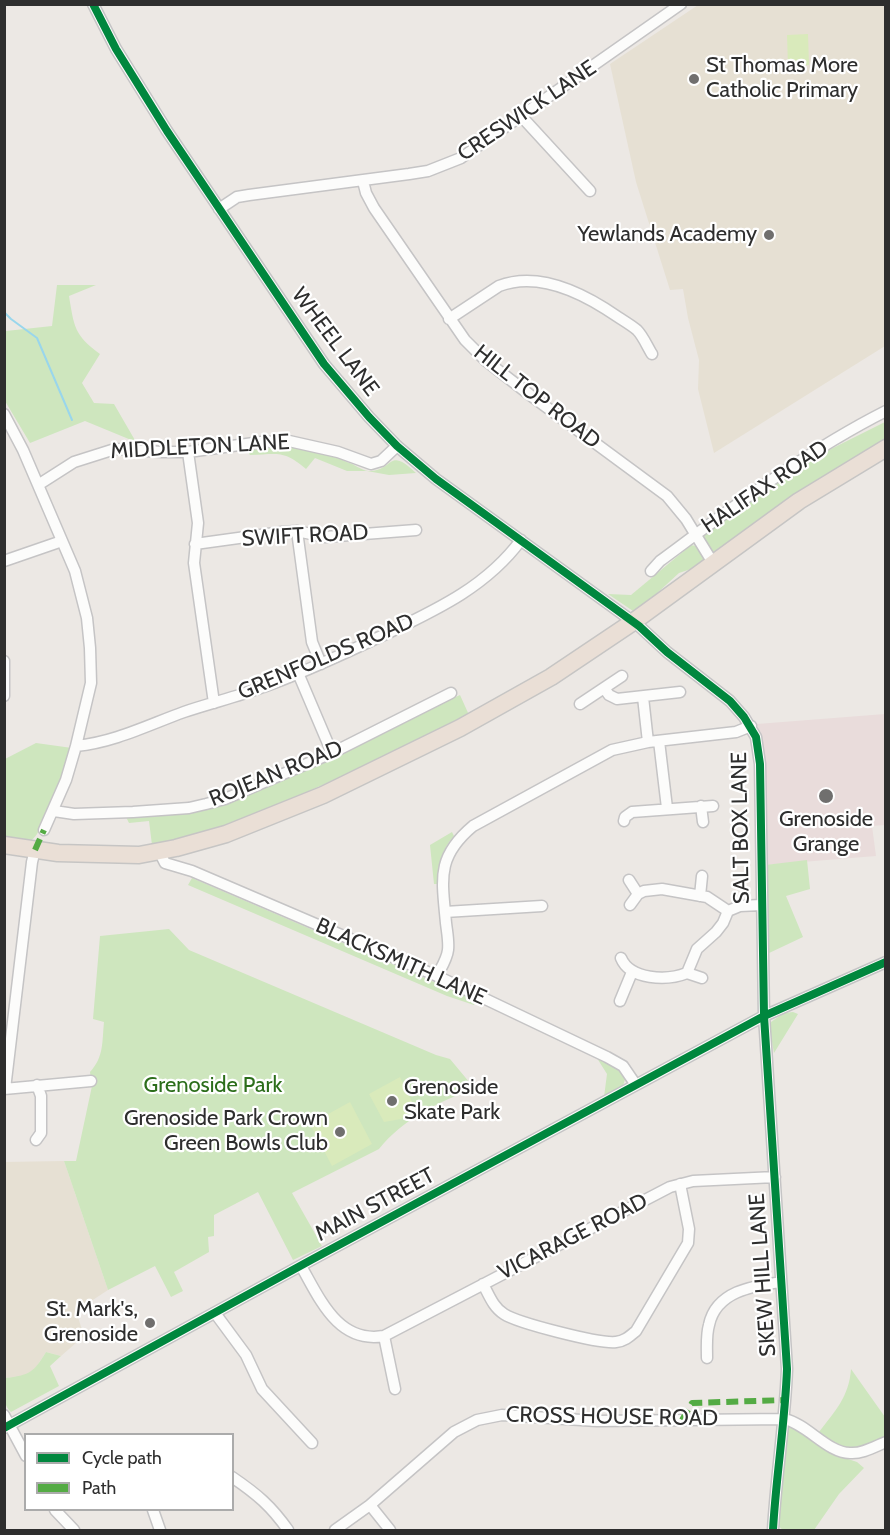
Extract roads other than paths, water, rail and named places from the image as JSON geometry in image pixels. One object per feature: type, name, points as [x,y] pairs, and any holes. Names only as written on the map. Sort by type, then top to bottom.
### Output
[{"type":"highway","points":[[4,845],[35,850],[139,855],[200,842],[250,825],[323,795],[392,762],[551,677],[633,622],[799,501],[885,448]]},
{"type":"street","name":"WHEEL LANE","points":[[93,4],[116,49],[219,209],[324,364],[349,395],[398,446],[436,479],[633,622]]},
{"type":"street","name":"CRESWICK LANE","points":[[219,209],[237,197],[363,182],[428,171],[461,158],[681,4]]},
{"type":"street","points":[[522,117],[590,192]]},
{"type":"street","name":"HILL TOP ROAD","points":[[363,182],[374,208],[465,340],[485,360],[667,496],[686,519],[713,563]]},
{"type":"street","points":[[449,319],[499,286],[508,283],[548,285],[581,294],[612,313],[637,330],[651,354]]},
{"type":"street","name":"HALIFAX ROAD","points":[[651,571],[660,561],[776,476],[885,411]]},
{"type":"street","points":[[4,414],[75,571],[83,598],[90,648],[91,683],[76,746],[66,780],[44,830]]},
{"type":"street","name":"MIDDLETON LANE","points":[[38,485],[74,462],[107,451],[124,449],[188,452],[261,442],[290,441],[338,452],[371,464],[381,461],[398,446]]},
{"type":"street","points":[[188,452],[198,524],[195,574],[213,703]]},
{"type":"street","name":"SWIFT ROAD","points":[[195,544],[297,531],[325,537],[416,530]]},
{"type":"street","points":[[297,531],[312,642],[321,664]]},
{"type":"street","name":"GRENFOLDS ROAD","points":[[76,746],[103,742],[239,696],[321,664],[435,611],[459,597],[494,572],[521,540]]},
{"type":"street","points":[[4,561],[62,541]]},
{"type":"street","name":"SALT BOX LANE","points":[[633,622],[730,701],[751,726],[756,737],[760,764],[764,1017]]},
{"type":"street","points":[[4,661],[4,696]]},
{"type":"street","points":[[298,673],[332,753]]},
{"type":"street","points":[[580,704],[622,676]]},
{"type":"street","points":[[604,688],[612,698],[680,692]]},
{"type":"street","name":"ROJEAN ROAD","points":[[54,811],[74,814],[189,808],[225,799],[332,753],[451,693]]},
{"type":"street","points":[[643,697],[667,808]]},
{"type":"street","points":[[437,976],[448,953],[442,883],[446,862],[455,843],[473,826],[612,750],[653,742],[736,732],[751,726]]},
{"type":"street","points":[[624,821],[625,817],[632,812],[707,806],[703,822]]},
{"type":"street","points":[[35,850],[5,1089],[91,1081]]},
{"type":"street","name":"BLACKSMITH LANE","points":[[159,851],[165,863],[192,872],[437,976],[617,1062],[623,1066],[636,1085]]},
{"type":"street","points":[[700,896],[702,876]]},
{"type":"street","points":[[629,880],[638,894]]},
{"type":"street","points":[[630,905],[638,894],[644,891],[662,889],[707,897],[728,911]]},
{"type":"street","points":[[687,973],[697,949],[723,923],[728,911],[747,905],[761,904]]},
{"type":"street","points":[[445,912],[542,906]]},
{"type":"street","points":[[621,958],[632,972],[664,977],[687,973],[702,978]]},
{"type":"street","name":"MAIN STREET","points":[[6,1423],[764,1017],[885,962]]},
{"type":"street","points":[[620,1001],[632,972]]},
{"type":"street","name":"SKEW HILL LANE","points":[[764,1017],[787,1369],[772,1530]]},
{"type":"street","points":[[36,1140],[42,1128],[41,1096],[37,1085]]},
{"type":"street","name":"VICARAGE ROAD","points":[[384,1336],[642,1201],[680,1184],[774,1177]]},
{"type":"street","points":[[483,1284],[498,1309],[513,1319],[601,1341],[623,1340],[636,1330],[688,1243],[689,1229],[680,1184]]},
{"type":"street","points":[[301,1266],[339,1324],[359,1336],[368,1338],[384,1336],[395,1389]]},
{"type":"street","points":[[707,1358],[709,1323],[725,1299],[740,1290],[781,1282]]},
{"type":"street","points":[[215,1313],[246,1355],[262,1389],[312,1443]]},
{"type":"street","name":"CROSS HOUSE ROAD","points":[[335,1530],[370,1505],[454,1432],[464,1425],[491,1416],[516,1415],[597,1421],[784,1419]]},
{"type":"street","points":[[784,1419],[804,1427],[842,1452],[856,1453],[885,1442]]},
{"type":"street","points":[[6,1423],[24,1453]]},
{"type":"street","points":[[234,1479],[262,1497],[288,1530]]},
{"type":"street","points":[[370,1505],[390,1530]]},
{"type":"street","points":[[57,1511],[74,1530]]},
{"type":"street","points":[[154,1511],[160,1530]]},
{"type":"waterway","points":[[4,312],[37,338],[72,420]]},
{"type":"place","name":"St Thomas More Catholic Primary","points":[[694,79]]},
{"type":"place","name":"Yewlands Academy","points":[[769,235]]},
{"type":"place","name":"Grenoside Grange","points":[[826,796]]},
{"type":"place","name":"Grenoside Skate Park","points":[[392,1101]]},
{"type":"place","name":"Grenoside Park Crown Green Bowls Club","points":[[340,1132]]},
{"type":"place","name":"St. Mark's, Grenoside","points":[[150,1323]]},
{"type":"park label","name":"Grenoside Park","points":[[213,1086]]}]
